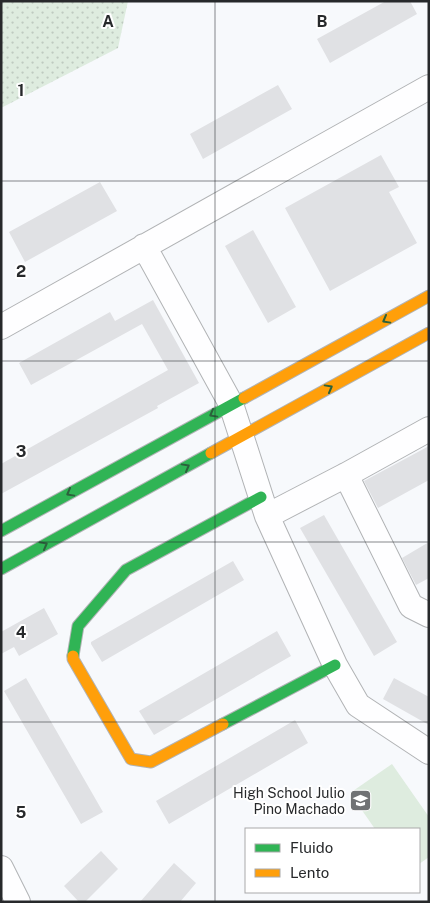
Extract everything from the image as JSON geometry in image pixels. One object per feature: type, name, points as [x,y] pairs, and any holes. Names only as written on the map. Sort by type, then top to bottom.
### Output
[{"type":"street","points":[[1,327],[429,87]]},
{"type":"street","points":[[144,246],[231,404],[264,506],[335,664],[358,705],[429,752]]},
{"type":"street","points":[[1,531],[429,296]]},
{"type":"street","points":[[1,569],[429,333]]},
{"type":"street","points":[[335,664],[151,762],[131,759],[73,659],[78,626],[126,570],[264,506],[346,475],[429,429]]},
{"type":"street","points":[[346,475],[411,606],[429,615]]},
{"type":"street","points":[[1,868],[18,902]]},
{"type":"green space","points":[[1,1],[128,1],[118,48],[1,108]]},
{"type":"green space","points":[[392,764],[429,817],[429,857],[420,863],[420,828],[374,828],[350,793]]},
{"type":"building","points":[[386,1],[410,1],[417,14],[330,63],[317,39]]},
{"type":"building","points":[[278,85],[292,109],[203,159],[190,134]]},
{"type":"building","points":[[381,155],[399,187],[389,192],[417,243],[330,291],[285,208]]},
{"type":"building","points":[[100,182],[117,211],[25,262],[9,232]]},
{"type":"building","points":[[253,230],[296,307],[268,323],[225,246]]},
{"type":"building","points":[[153,300],[199,383],[157,406],[158,408],[1,494],[1,464],[168,370],[142,324],[31,385],[19,363],[110,312],[115,321]]},
{"type":"building","points":[[429,446],[429,480],[378,508],[364,481]]},
{"type":"building","points":[[324,515],[397,642],[374,656],[300,528]]},
{"type":"building","points":[[429,542],[429,578],[416,585],[402,558]]},
{"type":"building","points":[[233,561],[244,580],[102,662],[91,642]]},
{"type":"building","points":[[44,608],[58,634],[19,656],[14,647],[1,654],[1,632]]},
{"type":"building","points":[[277,631],[291,656],[154,735],[139,711]]},
{"type":"building","points":[[26,678],[103,812],[81,824],[4,691]]},
{"type":"building","points":[[394,678],[429,697],[429,725],[383,699]]},
{"type":"building","points":[[295,720],[308,743],[169,824],[156,801]]},
{"type":"building","points":[[101,851],[118,869],[85,902],[79,902],[64,886]]},
{"type":"building","points":[[174,863],[196,883],[180,902],[140,902]]},
{"type":"traffic: fast","points":[[1,531],[244,398]]},
{"type":"traffic: fast","points":[[1,569],[211,453]]},
{"type":"traffic: fast","points":[[73,656],[78,626],[126,570],[261,497]]},
{"type":"traffic: fast","points":[[223,724],[335,665]]},
{"type":"traffic: slow","points":[[244,398],[429,296]]},
{"type":"traffic: slow","points":[[211,453],[429,333]]},
{"type":"traffic: slow","points":[[73,656],[131,759],[151,762],[223,724]]},
{"type":"place","name":"High School Julio Pino Machado","points":[[361,801]]}]
